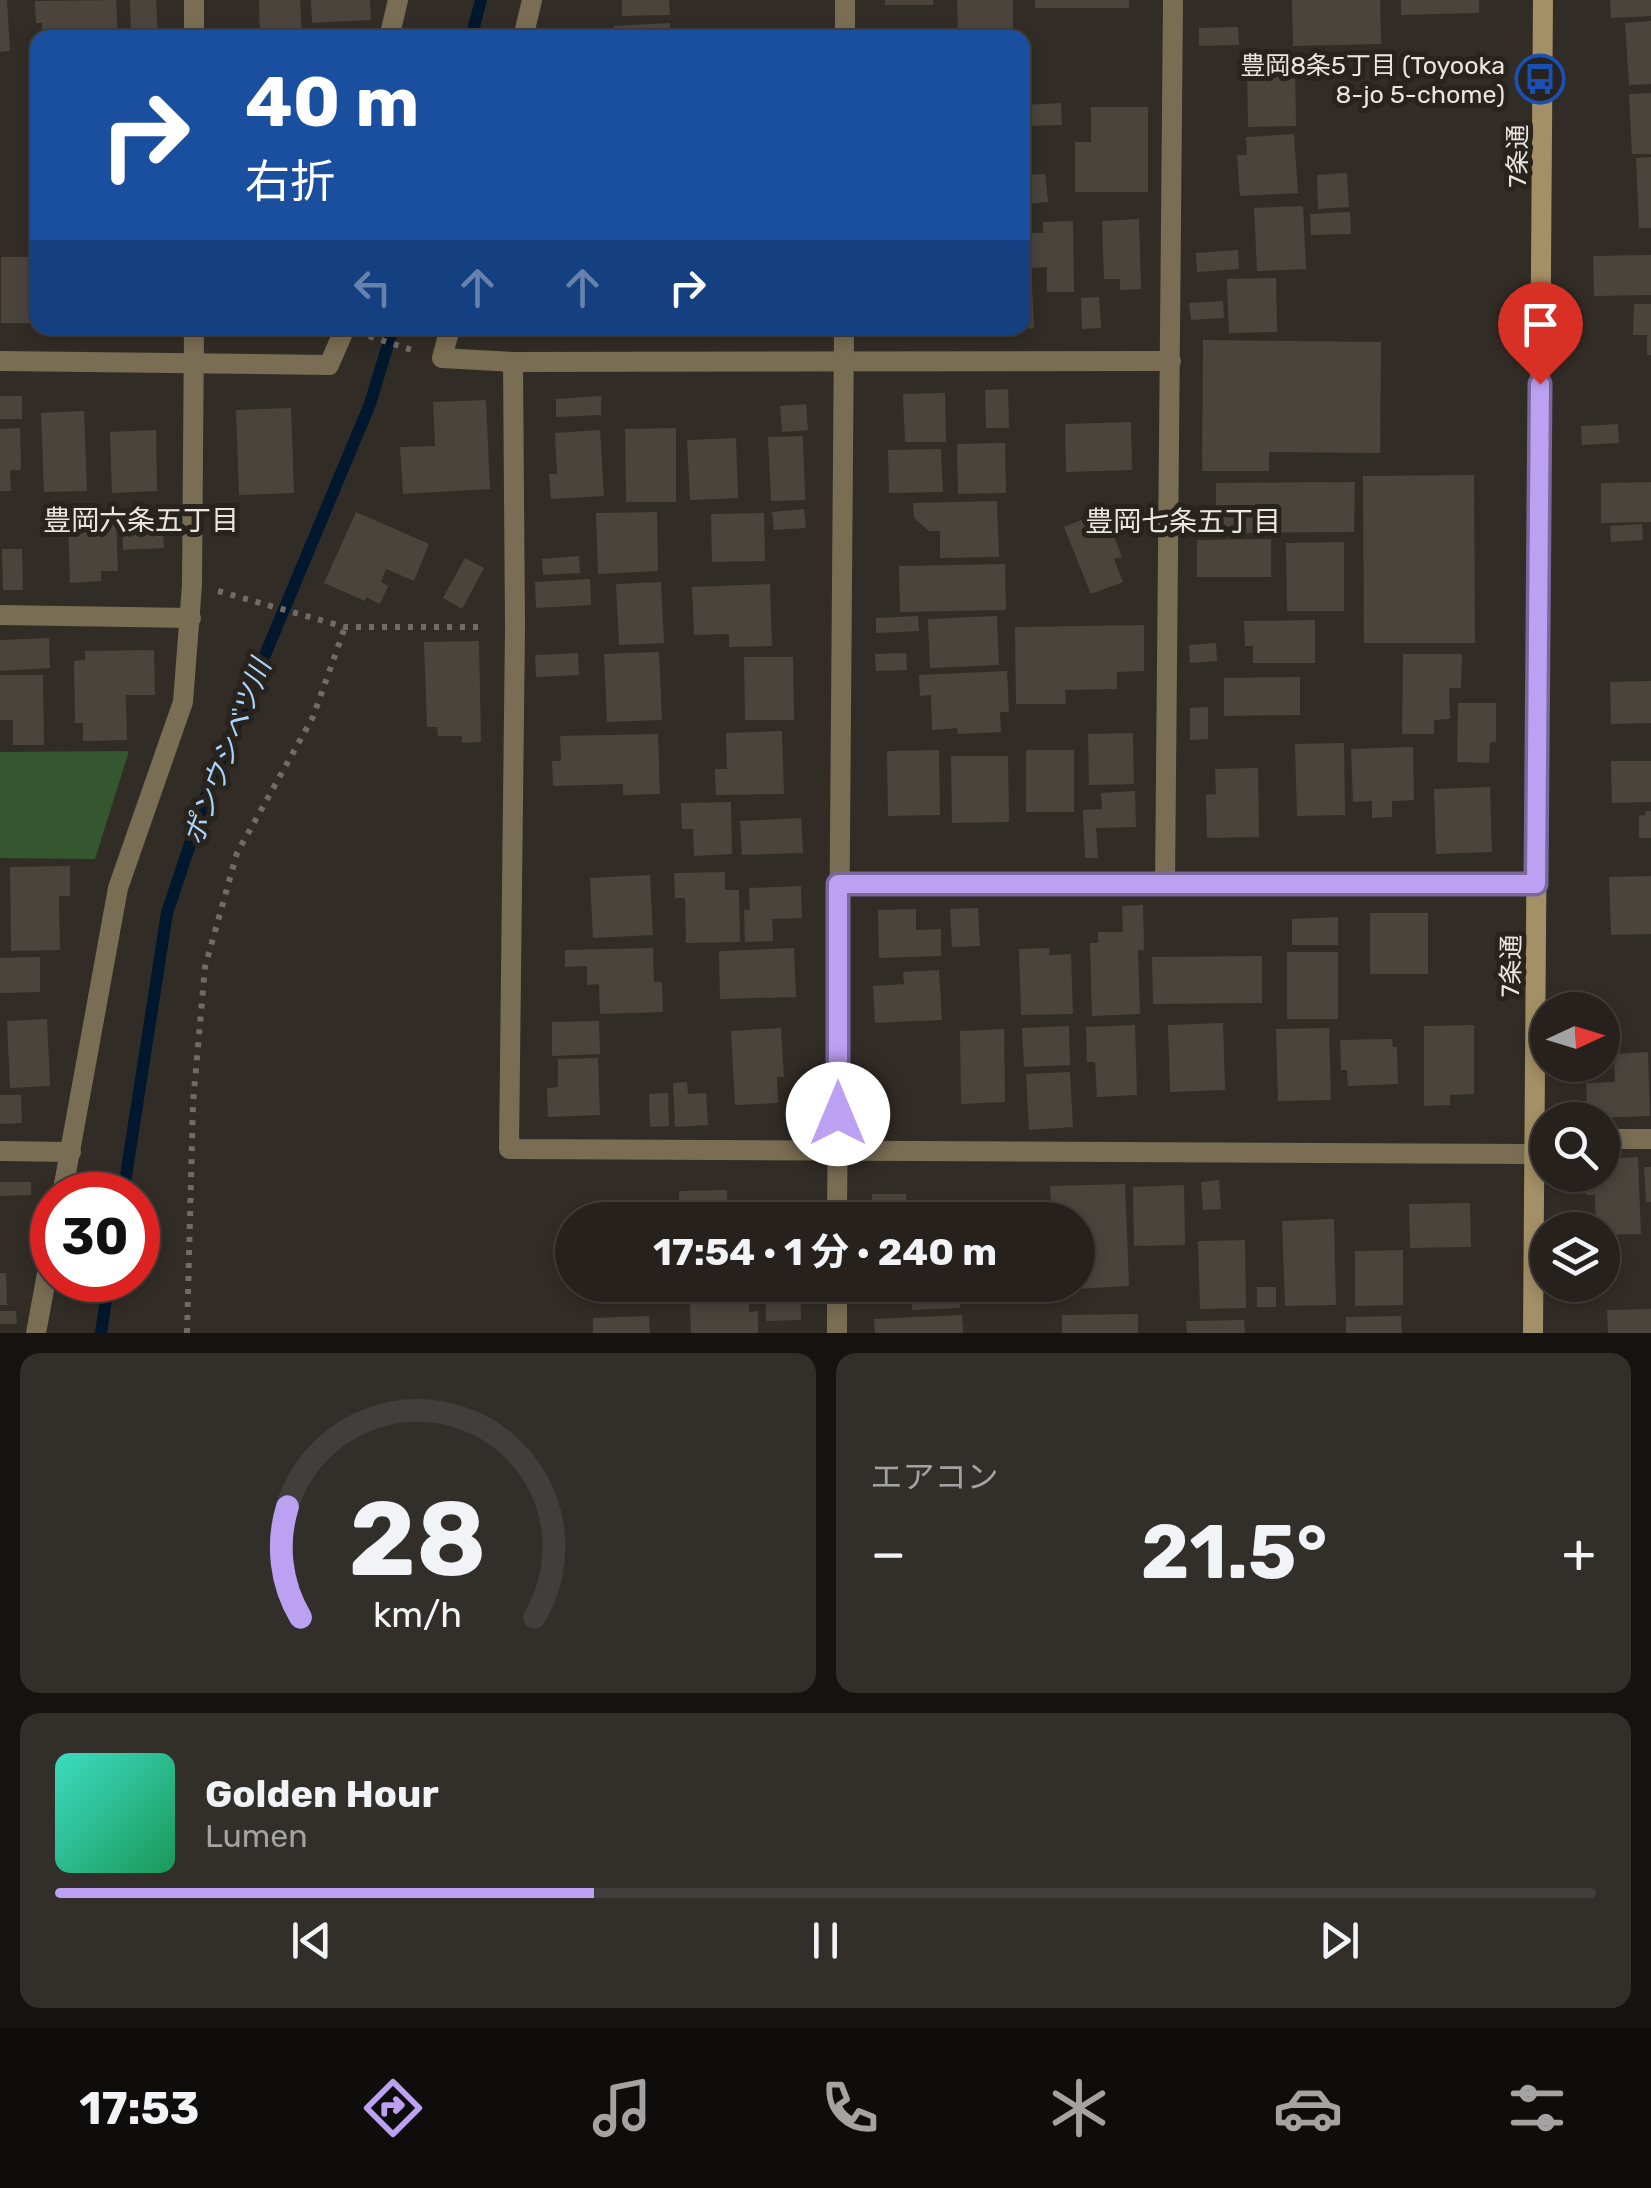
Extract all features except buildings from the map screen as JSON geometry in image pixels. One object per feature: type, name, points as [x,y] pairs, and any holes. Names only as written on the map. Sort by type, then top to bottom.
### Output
[{"type":"street","points":[[194,0],[194,30]]},
{"type":"street","points":[[391,30],[398,0]]},
{"type":"street","points":[[524,30],[532,0]]},
{"type":"street","points":[[845,30],[846,0]]},
{"type":"street","points":[[1165,884],[1173,0]]},
{"type":"street","name":"7条通","points":[[1539,1102],[1536,884],[1543,0]]},
{"type":"street","points":[[66,1172],[118,888],[183,702],[192,585],[194,335]]},
{"type":"street","points":[[0,362],[329,365],[351,335]]},
{"type":"street","points":[[448,335],[442,358],[513,362],[1171,362]]},
{"type":"street","points":[[838,1202],[844,335]]},
{"type":"street","points":[[513,362],[515,627],[508,1149],[838,1153],[1530,1144]]},
{"type":"street","points":[[0,615],[191,618]]},
{"type":"street","points":[[838,884],[1536,884]]},
{"type":"street","points":[[1620,1139],[1651,1140]]},
{"type":"street","points":[[0,1151],[70,1152]]},
{"type":"street","name":"7条通","points":[[1534,1333],[1538,1192]]},
{"type":"street","points":[[36,1333],[42,1302]]},
{"type":"street","points":[[836,1333],[837,1302]]},
{"type":"path","points":[[366,335],[422,353]]},
{"type":"path","points":[[192,585],[262,601],[345,627],[515,627]]},
{"type":"path","points":[[187,1333],[193,1102],[205,967],[237,853],[313,717],[345,627]]},
{"type":"green space","points":[[129,751],[95,859],[0,858],[0,752]]},
{"type":"waterway","name":"ポンウシベツ川","points":[[473,30],[481,0]]},
{"type":"waterway","name":"ポンウシベツ川","points":[[127,1172],[167,913],[206,796],[370,404],[391,335]]},
{"type":"waterway","name":"ポンウシベツ川","points":[[101,1333],[106,1302]]},
{"type":"place","name":"豊岡8条5丁目 (Toyooka 8-jo 5-chome)","points":[[1540,79]]},
{"type":"district","name":"豊岡六条五丁目","points":[[141,520]]},
{"type":"district","name":"豊岡七条五丁目","points":[[1183,521]]},
{"type":"route","points":[[838,1114],[838,884],[1536,884],[1540,384]]}]
